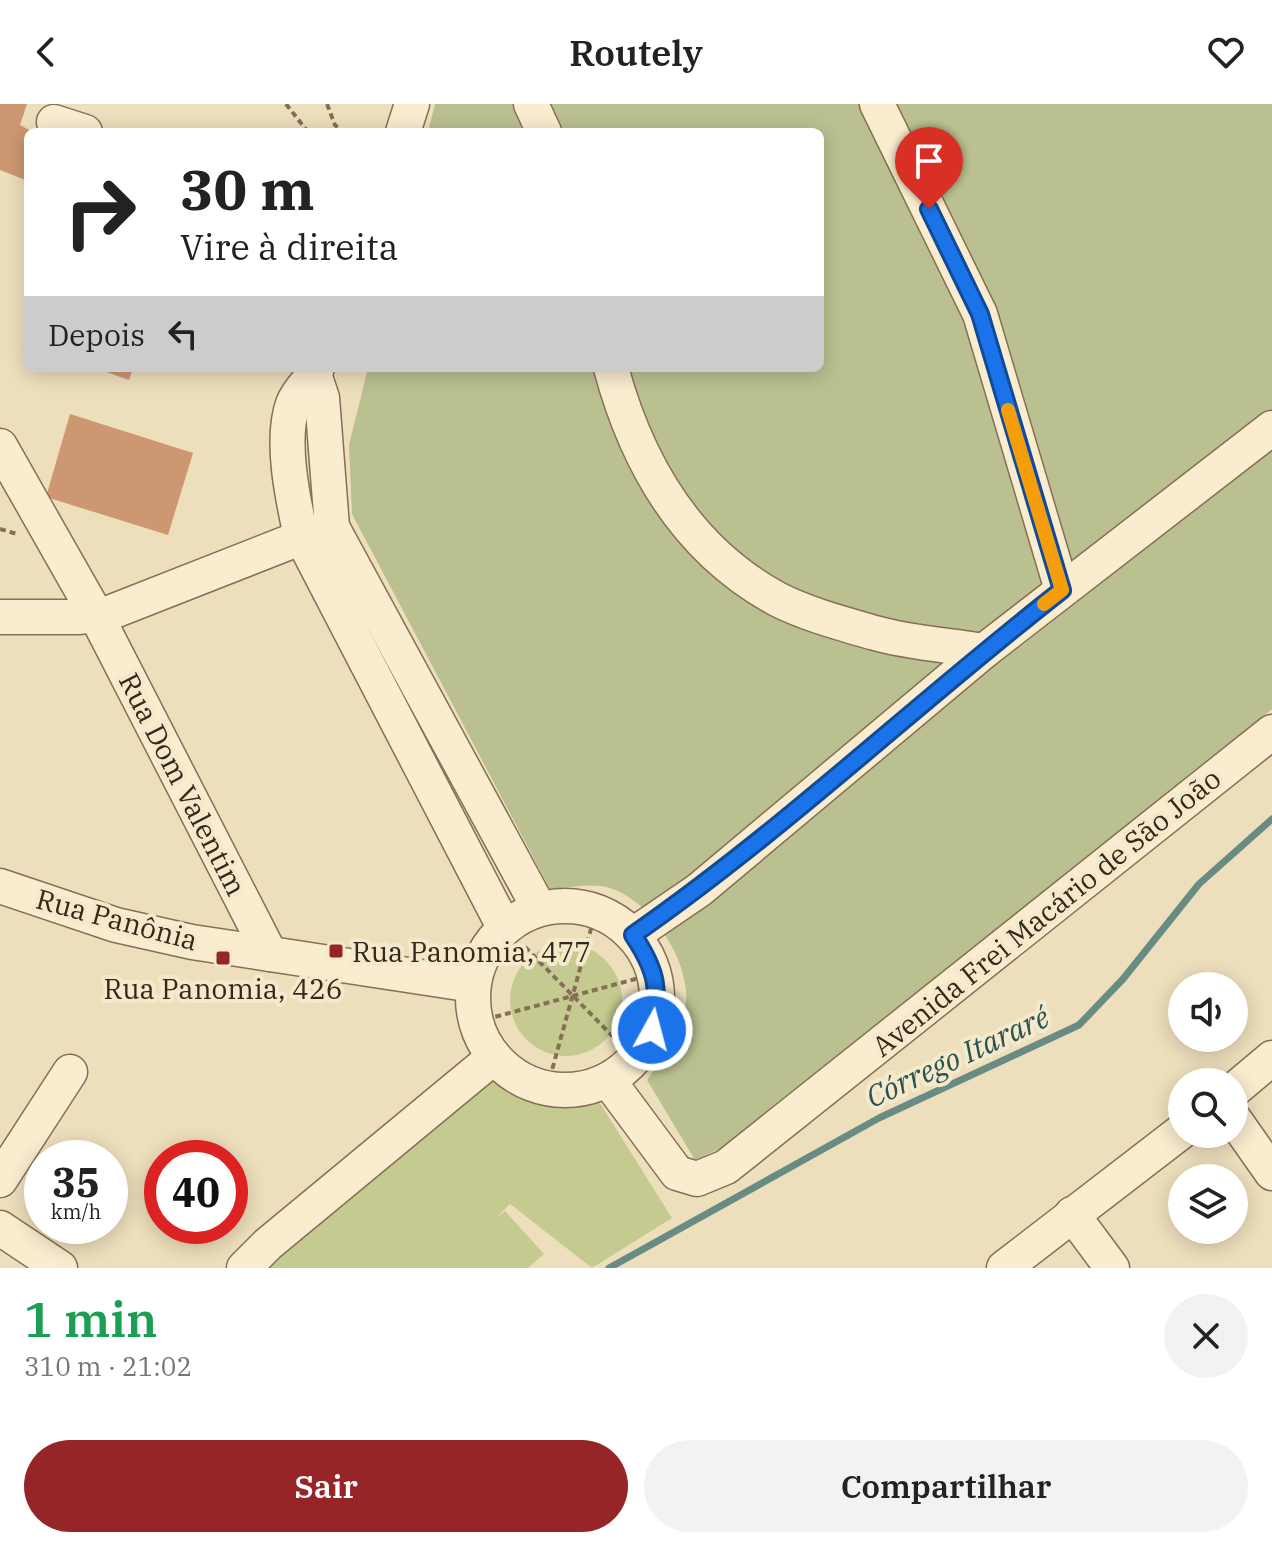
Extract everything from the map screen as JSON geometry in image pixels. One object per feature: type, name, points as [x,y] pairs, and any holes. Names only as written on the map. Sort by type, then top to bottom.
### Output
[{"type":"street","points":[[404,128],[412,104]]},
{"type":"street","points":[[531,104],[542,128]]},
{"type":"street","points":[[877,104],[980,314],[1062,590]]},
{"type":"street","points":[[315,372],[303,384],[292,407],[291,488],[539,908]]},
{"type":"street","points":[[612,372],[622,406],[665,497],[722,563],[779,600],[877,634],[984,651]]},
{"type":"street","points":[[633,935],[699,890],[984,651],[1272,428]]},
{"type":"street","name":"Rua Dom Valentim","points":[[0,446],[42,526],[96,615],[270,954]]},
{"type":"street","points":[[0,617],[109,613],[316,531]]},
{"type":"street","points":[[316,531],[504,927]]},
{"type":"street","name":"Avenida Frei Macário de São João","points":[[608,1080],[677,1173],[697,1179],[726,1167],[1272,732]]},
{"type":"street","name":"Rua Panônia","points":[[0,886],[116,925],[270,954],[473,985]]},
{"type":"street","points":[[573,905],[596,911],[606,914],[633,935],[652,963],[658,997],[652,1030],[635,1059],[608,1080],[584,1088],[547,1088],[513,1074],[494,1057],[476,1022],[473,985],[483,953],[504,927],[539,908],[573,905]]},
{"type":"street","points":[[244,1268],[268,1244],[494,1057]]},
{"type":"street","points":[[1248,1078],[1272,1058]]},
{"type":"street","points":[[0,1180],[70,1072]]},
{"type":"street","points":[[1248,1139],[1272,1173]]},
{"type":"street","points":[[1004,1268],[1168,1142]]},
{"type":"street","points":[[1072,1214],[1112,1268]]},
{"type":"street","points":[[0,1228],[60,1268]]},
{"type":"path","points":[[286,104],[305,128]]},
{"type":"path","points":[[327,104],[338,128]]},
{"type":"path","points":[[547,1088],[596,911]]},
{"type":"path","points":[[504,927],[635,1059]]},
{"type":"path","points":[[476,1022],[654,974]]},
{"type":"green space","points":[[435,104],[1272,104],[1272,709],[734,1142],[695,1160],[647,1080],[680,1027],[686,1003],[683,974],[669,941],[645,911],[616,890],[600,886],[550,889],[352,514],[349,445],[367,372],[824,372],[824,128],[429,128]]},
{"type":"green space","points":[[566,944],[588,948],[606,960],[618,978],[622,1000],[618,1022],[606,1040],[588,1052],[566,1056],[544,1052],[526,1040],[514,1022],[510,1000],[514,978],[526,960],[544,948]]},
{"type":"green space","points":[[486,1078],[539,1098],[598,1100],[672,1218],[592,1268],[510,1204],[495,1219],[505,1211],[544,1254],[528,1268],[260,1268]]},
{"type":"building","points":[[0,104],[27,104],[20,125],[26,128],[24,179],[0,170]]},
{"type":"building","points":[[106,372],[132,372],[129,380]]},
{"type":"building","points":[[70,414],[193,453],[168,535],[46,497]]},
{"type":"waterway","name":"Córrego Itararé","points":[[609,1268],[879,1118],[1079,1025],[1123,979],[1199,884],[1272,819]]},
{"type":"slow traffic","points":[[1008,410],[1062,590],[1044,604]]},
{"type":"place","name":"Rua Panomia, 477","points":[[336,951]]},
{"type":"place","name":"Rua Panomia, 426","points":[[223,958]]},
{"type":"route","points":[[652,1030],[658,997],[652,963],[633,935],[699,890],[984,651],[1062,590],[980,314],[929,209]]}]
